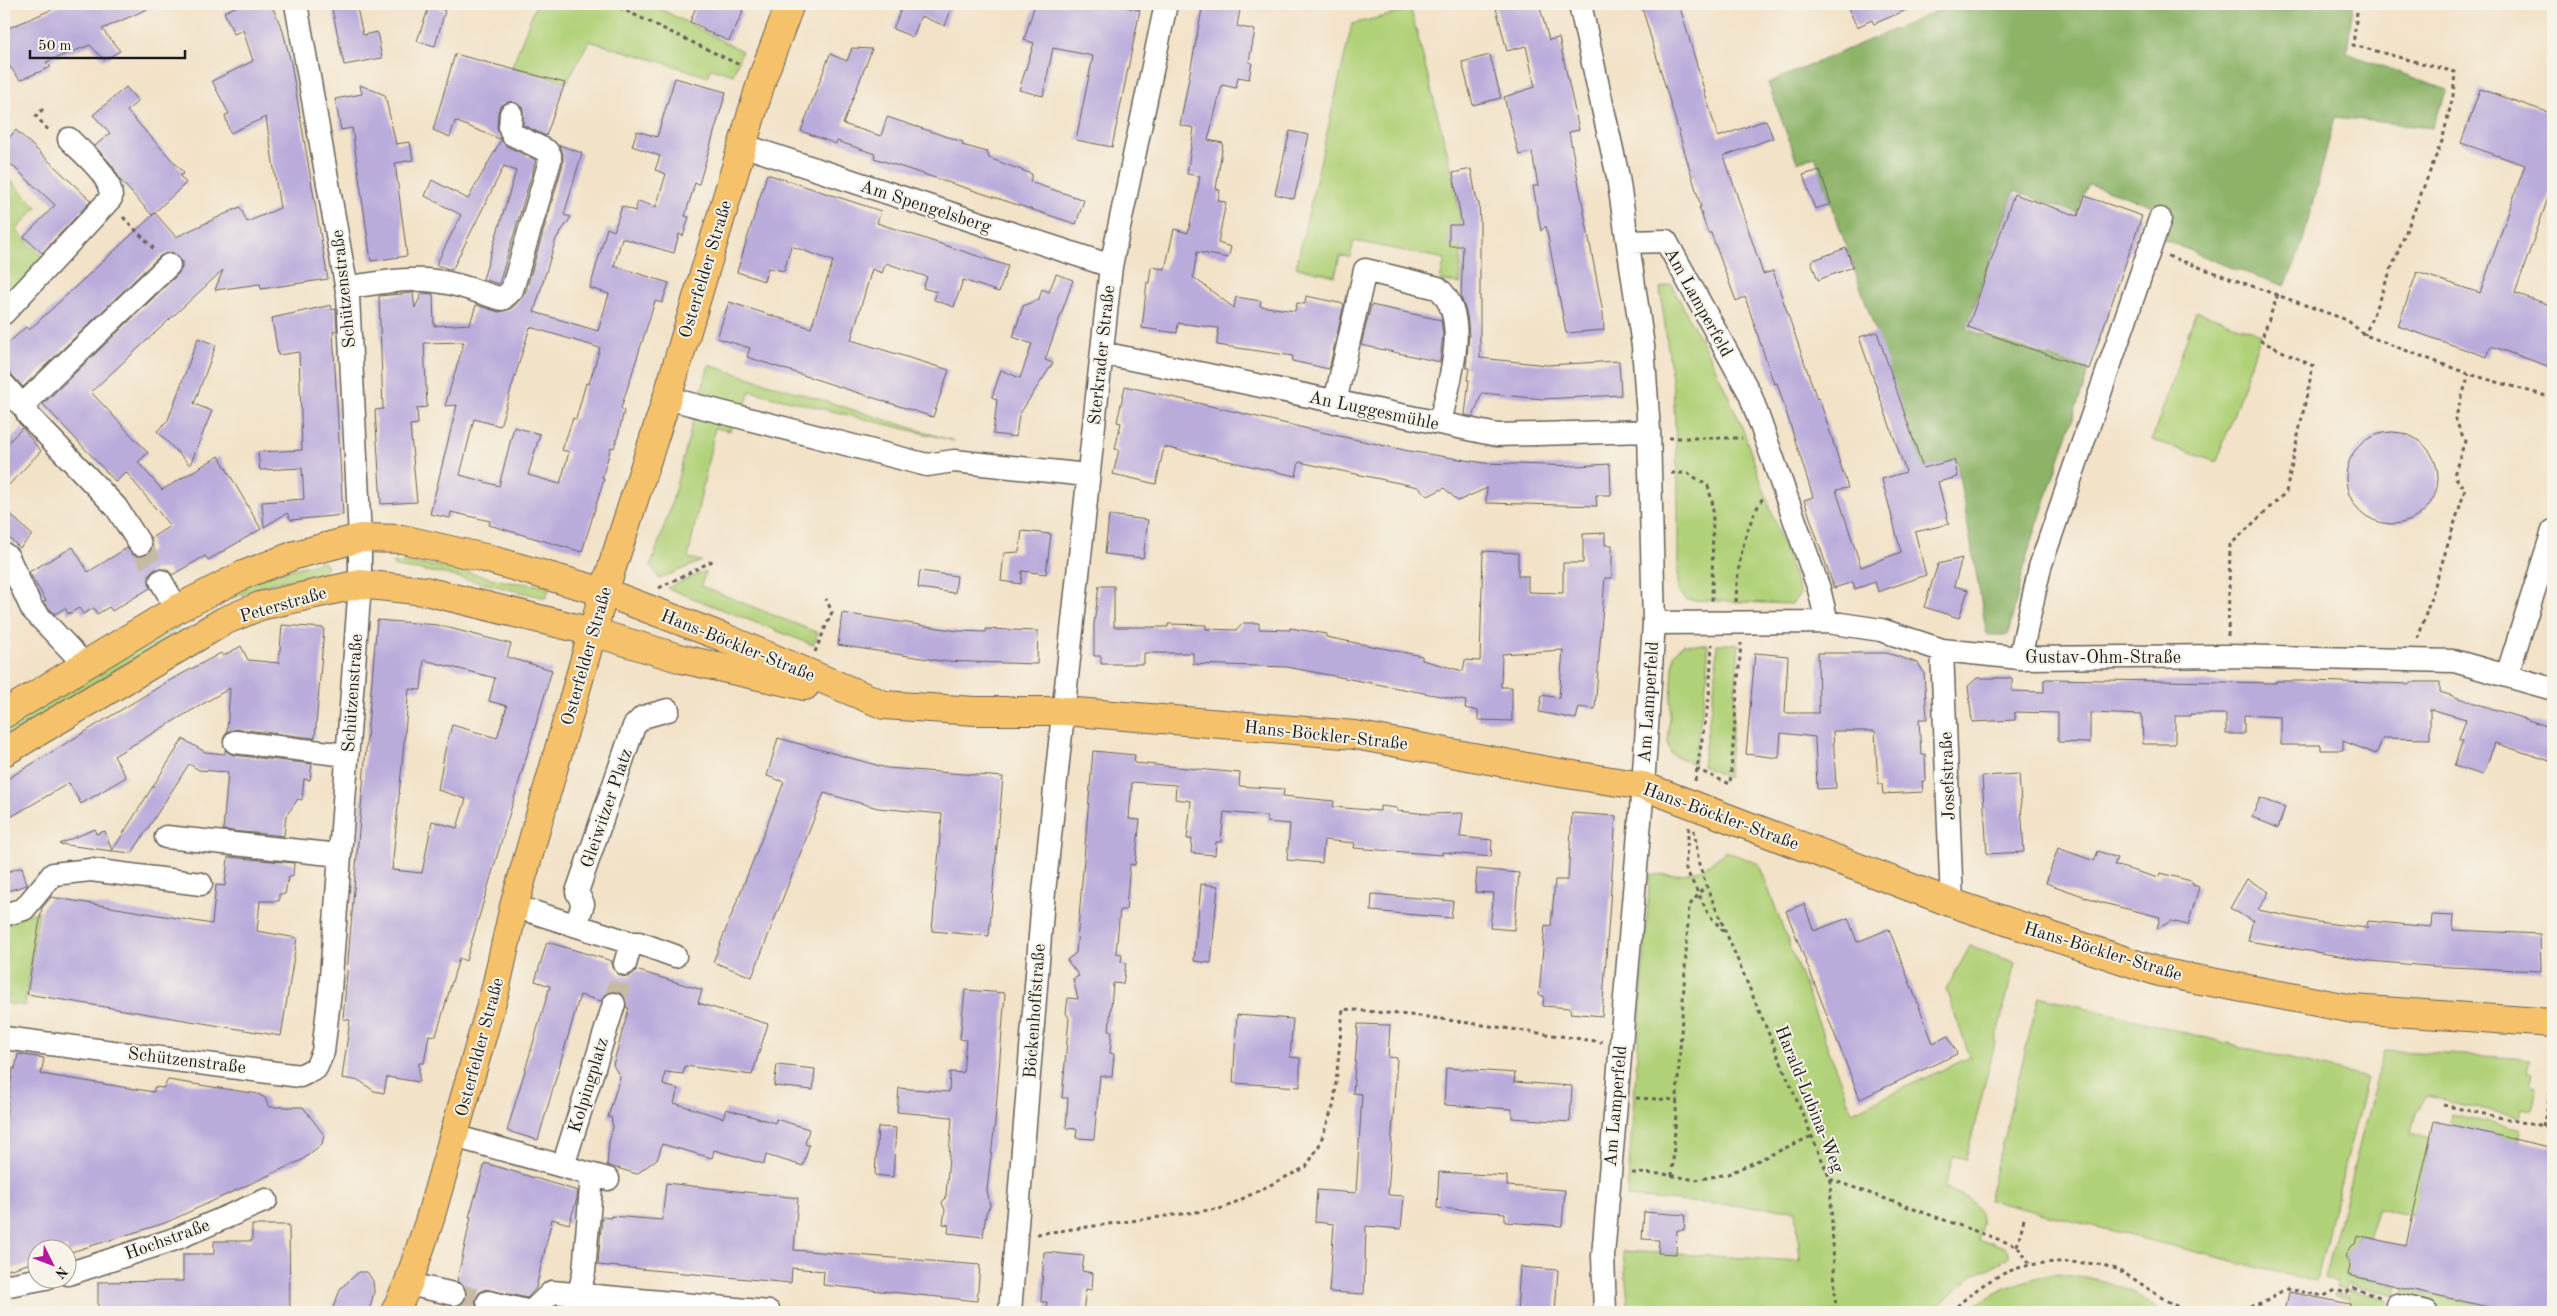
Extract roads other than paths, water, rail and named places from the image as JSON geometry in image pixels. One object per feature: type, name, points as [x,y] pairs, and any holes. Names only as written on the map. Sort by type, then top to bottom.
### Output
[{"type":"main road","name":"Osterfelder Straße","points":[[395,1312],[408,1284],[429,1222],[454,1136],[495,991],[514,906],[604,592],[667,398],[763,76],[790,4]]},
{"type":"main road","name":"Peterstraße","points":[[4,714],[86,666],[177,609],[243,575],[295,555],[360,538],[414,541],[486,558],[604,592]]},
{"type":"main road","name":"Peterstraße","points":[[4,752],[224,621],[260,606],[360,584],[425,591],[469,600],[593,632]]},
{"type":"main road","name":"Hans-Böckler-Straße","points":[[604,592],[884,705],[975,711],[1064,711],[1355,735],[1548,772],[1643,786],[1952,903],[2159,972],[2353,1009],[2553,1023]]},
{"type":"main road","name":"Hans-Böckler-Straße","points":[[593,632],[682,660],[870,700]]},
{"type":"street","name":"Schützenstraße","points":[[4,1038],[300,1076],[316,1068],[323,1052],[330,991],[360,584],[360,538],[347,287],[296,4]]},
{"type":"street","name":"Sterkrader Straße","points":[[1064,711],[1111,266],[1166,4]]},
{"type":"street","name":"Am Lamperfeld","points":[[1580,4],[1618,178],[1643,346],[1650,435],[1654,623],[1643,786],[1615,1096],[1604,1256],[1605,1312]]},
{"type":"street","points":[[347,287],[427,280],[459,286],[502,299],[508,296],[512,290],[550,161],[550,155],[547,151],[512,134],[510,128],[511,114]]},
{"type":"street","points":[[4,313],[109,202],[111,192],[109,183],[69,139]]},
{"type":"street","name":"Am Spengelsberg","points":[[742,145],[1111,266]]},
{"type":"street","points":[[2020,658],[2040,567],[2160,219]]},
{"type":"street","name":"Am Lamperfeld","points":[[1628,242],[1666,241],[1750,394],[1819,589],[1827,622]]},
{"type":"street","points":[[26,410],[30,398],[169,265]]},
{"type":"street","points":[[1335,402],[1364,270],[1438,288],[1446,295],[1455,322],[1456,342],[1440,423]]},
{"type":"street","name":"An Luggesmühle","points":[[1102,353],[1497,435],[1650,435]]},
{"type":"street","points":[[4,385],[26,410],[28,415],[116,507],[140,544]]},
{"type":"street","points":[[667,398],[927,465],[954,461],[1088,475]]},
{"type":"street","points":[[2507,675],[2553,531]]},
{"type":"street","points":[[4,554],[8,558],[32,609],[86,666]]},
{"type":"street","points":[[161,581],[177,609]]},
{"type":"street","name":"Gustav-Ohm-Straße","points":[[1654,623],[1827,622],[1881,630],[1942,650],[2020,658],[2227,656],[2454,661],[2553,690]]},
{"type":"street","name":"Josefstraße","points":[[1942,650],[1952,903]]},
{"type":"street","name":"Gleiwitzer Platz","points":[[576,925],[583,904],[577,892],[634,726],[643,717],[668,710]]},
{"type":"street","name":"Böckenhoffstraße","points":[[1010,1312],[1042,911],[1064,711]]},
{"type":"street","points":[[235,742],[347,755]]},
{"type":"street","points":[[166,837],[340,855]]},
{"type":"street","points":[[4,915],[24,909],[53,874],[91,870],[201,884]]},
{"type":"street","points":[[514,906],[631,943],[639,943],[675,956]]},
{"type":"street","points":[[625,964],[631,943]]},
{"type":"street","name":"Kolpingplatz","points":[[563,1166],[614,1004]]},
{"type":"street","points":[[454,1136],[539,1158],[563,1166],[597,1182],[579,1294]]},
{"type":"street","name":"Hochstraße","points":[[78,1271],[175,1239],[266,1200]]},
{"type":"street","points":[[4,1286],[28,1281]]},
{"type":"street","points":[[408,1284],[454,1294]]},
{"type":"street","points":[[488,1302],[531,1312],[552,1292],[769,1312]]},
{"type":"street","points":[[2397,1312],[2397,1306],[2427,1312]]},
{"type":"tunnel","points":[[140,544],[161,581]]},
{"type":"tunnel","points":[[614,1004],[625,964]]},
{"type":"tunnel","points":[[454,1294],[488,1302]]}]
